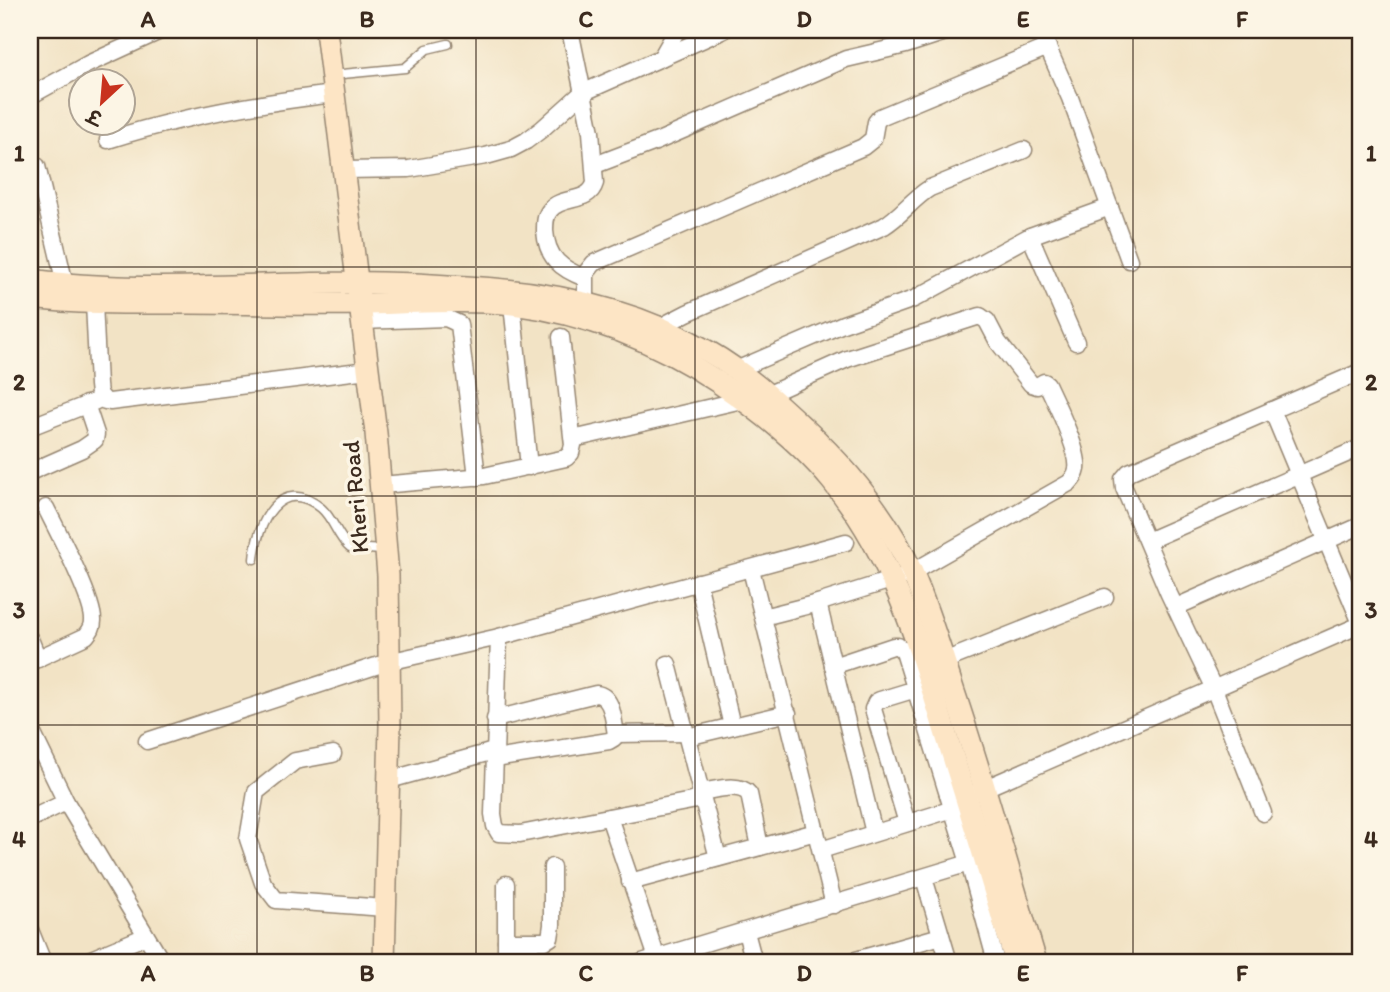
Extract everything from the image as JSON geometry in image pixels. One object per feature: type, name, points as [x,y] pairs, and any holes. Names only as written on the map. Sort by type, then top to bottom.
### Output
[{"type":"street","points":[[30,96],[88,64],[162,30]]},
{"type":"street","name":"Kheri Road","points":[[326,30],[368,370],[386,550],[390,620],[390,726],[384,962]]},
{"type":"street","points":[[570,30],[591,132],[595,165],[593,190],[556,205],[549,211],[545,220],[546,241],[550,254],[566,271],[585,278]]},
{"type":"street","points":[[660,58],[677,30]]},
{"type":"street","points":[[344,170],[409,169],[511,149],[542,129],[582,93],[723,30]]},
{"type":"street","points":[[595,165],[658,141],[837,63],[860,55],[906,46],[951,30]]},
{"type":"street","points":[[1040,30],[1070,98],[1129,260]]},
{"type":"street","points":[[586,303],[585,278],[587,269],[594,263],[863,147],[873,139],[876,122],[880,117],[1048,47]]},
{"type":"street","points":[[108,140],[156,124],[333,84]]},
{"type":"street","points":[[660,327],[884,226],[918,195],[930,188],[1024,150]]},
{"type":"street","points":[[37,166],[65,284]]},
{"type":"street","points":[[736,370],[831,329],[914,299],[1030,236],[1110,207]]},
{"type":"street","points":[[1030,236],[1076,342]]},
{"type":"street","points":[[30,280],[358,299],[512,304],[567,315],[624,332],[755,399]]},
{"type":"street","points":[[30,298],[94,303],[358,299],[509,290],[586,303],[635,317],[711,353],[736,370],[755,399],[832,481],[903,577],[944,661],[971,796],[977,861],[996,962]]},
{"type":"street","points":[[358,299],[434,318],[446,318],[458,324],[477,477]]},
{"type":"street","points":[[30,472],[82,449],[95,440],[94,401],[98,385],[94,303]]},
{"type":"street","points":[[512,304],[529,467]]},
{"type":"street","points":[[573,439],[755,399],[838,362],[980,316],[987,321],[998,342],[1031,384],[1047,384],[1074,451],[1077,463],[1074,478],[903,577],[764,617]]},
{"type":"street","points":[[381,485],[477,477],[566,458],[571,453],[573,439],[561,337]]},
{"type":"street","points":[[30,427],[94,401],[110,402],[368,370]]},
{"type":"street","points":[[1263,813],[1214,689],[1175,607],[1124,488],[1123,479],[1126,475],[1360,372]]},
{"type":"street","points":[[821,850],[907,823],[1360,623],[1272,410]]},
{"type":"street","points":[[1147,541],[1360,448]]},
{"type":"street","points":[[30,639],[34,660],[86,636],[92,629],[93,620],[86,596],[46,508]]},
{"type":"street","points":[[1175,607],[1360,526]]},
{"type":"street","points":[[146,741],[388,662],[499,637],[845,542]]},
{"type":"street","points":[[751,569],[834,905]]},
{"type":"street","points":[[903,577],[915,635],[971,796],[1036,962]]},
{"type":"street","points":[[698,582],[732,726]]},
{"type":"street","points":[[944,661],[1105,597]]},
{"type":"street","points":[[818,603],[874,833]]},
{"type":"street","points":[[499,637],[493,814],[499,833],[520,834],[738,787],[749,794],[760,847]]},
{"type":"street","points":[[833,666],[898,646],[904,652],[916,689],[971,796]]},
{"type":"street","points":[[668,664],[719,858]]},
{"type":"street","points":[[907,823],[873,709],[880,700],[916,689]]},
{"type":"street","points":[[389,780],[495,755],[609,741],[616,734],[609,702],[602,695],[596,694],[495,719]]},
{"type":"street","points":[[616,734],[686,735],[788,713]]},
{"type":"street","points":[[32,739],[66,802],[162,962]]},
{"type":"street","points":[[333,754],[295,761],[256,792],[248,839],[263,883],[276,900],[385,908]]},
{"type":"street","points":[[30,819],[66,802]]},
{"type":"street","points":[[608,817],[630,882],[650,960],[691,956],[746,932],[977,861]]},
{"type":"street","points":[[630,882],[816,832]]},
{"type":"street","points":[[977,861],[1016,962]]},
{"type":"street","points":[[506,942],[545,941],[550,938],[552,867]]},
{"type":"street","points":[[924,878],[949,962]]},
{"type":"street","points":[[506,884],[506,962]]},
{"type":"street","points":[[30,930],[43,962]]},
{"type":"street","points":[[746,932],[754,962]]},
{"type":"street","points":[[84,962],[146,936]]},
{"type":"street","points":[[853,962],[901,955],[941,936]]},
{"type":"lane","points":[[333,84],[405,68],[427,49],[448,44]]},
{"type":"lane","points":[[254,559],[257,538],[267,514],[279,502],[292,498],[307,500],[321,508],[350,548],[386,550]]}]
